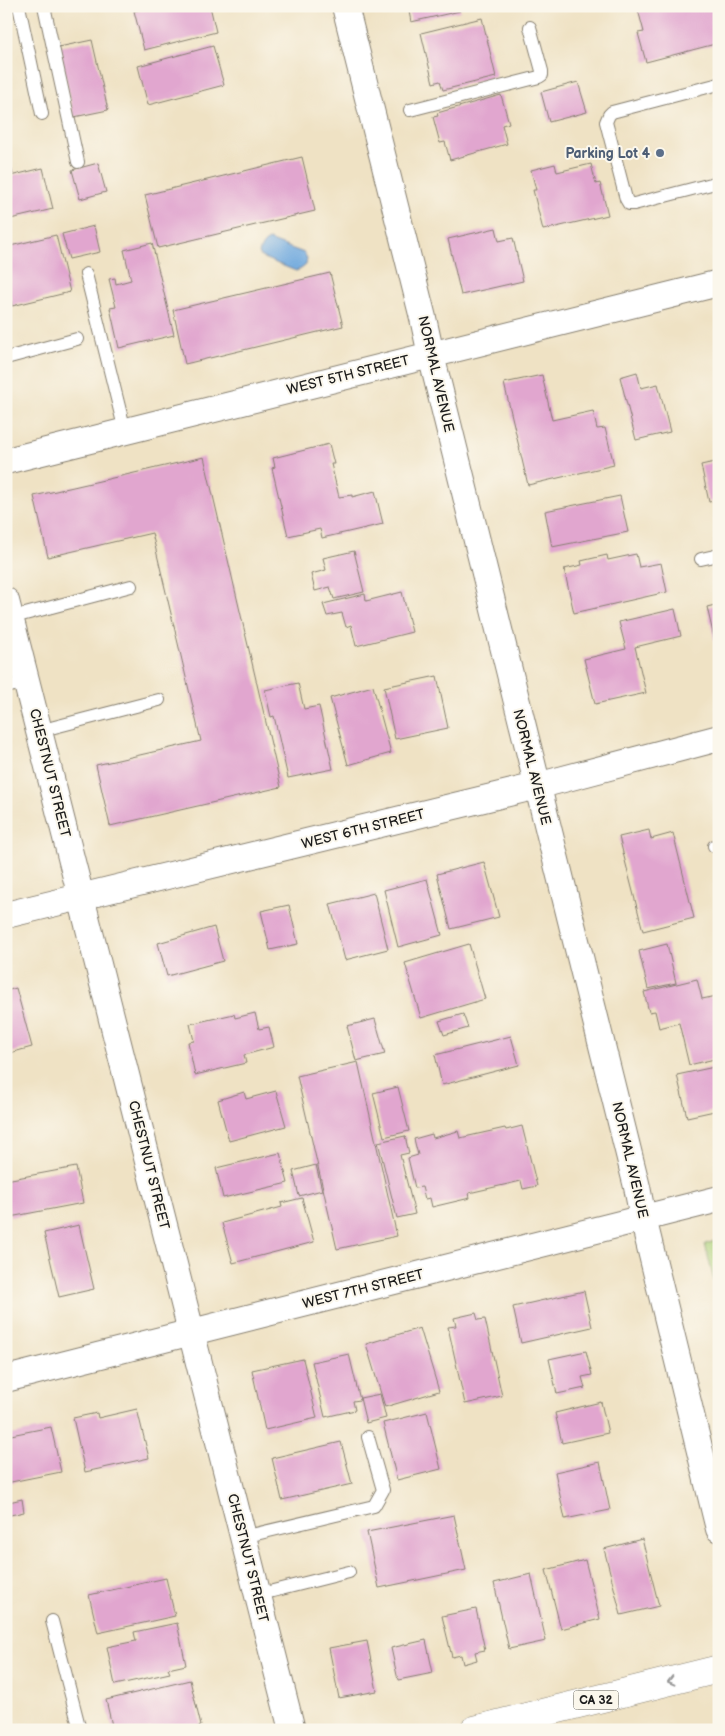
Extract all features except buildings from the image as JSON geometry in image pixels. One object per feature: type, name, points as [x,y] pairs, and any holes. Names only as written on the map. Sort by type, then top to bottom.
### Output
[{"type":"main road","name":"CA 32","points":[[474,1730],[719,1669]]},
{"type":"street","name":"NORMAL AVENUE","points":[[345,6],[636,1182],[643,1218],[719,1529]]},
{"type":"street","name":"WEST 5TH STREET","points":[[6,461],[719,283]]},
{"type":"street","name":"CHESTNUT STREET","points":[[8,609],[16,684],[39,731],[292,1730]]},
{"type":"street","name":"WEST 6TH STREET","points":[[6,915],[537,786],[719,738]]},
{"type":"street","name":"WEST 7TH STREET","points":[[6,1379],[719,1199]]},
{"type":"lane","points":[[18,6],[42,114]]},
{"type":"lane","points":[[44,6],[78,162]]},
{"type":"lane","points":[[410,110],[542,75],[530,27]]},
{"type":"lane","points":[[719,84],[612,112],[606,122],[626,199],[630,204],[719,182]]},
{"type":"lane","points":[[86,274],[125,431]]},
{"type":"lane","points":[[6,358],[77,339]]},
{"type":"lane","points":[[701,559],[719,555]]},
{"type":"lane","points":[[8,609],[131,586]]},
{"type":"lane","points":[[39,731],[159,700]]},
{"type":"lane","points":[[243,1537],[374,1506],[383,1490],[368,1437]]},
{"type":"lane","points":[[258,1595],[349,1572]]},
{"type":"lane","points":[[52,1622],[80,1730]]},
{"type":"green space","points":[[719,1240],[719,1301],[705,1244]]},
{"type":"water","points":[[269,240],[304,253],[307,258],[306,265],[296,271],[261,257],[259,253],[264,244]]},
{"type":"place","name":"Parking Lot 4","points":[[660,153]]}]
